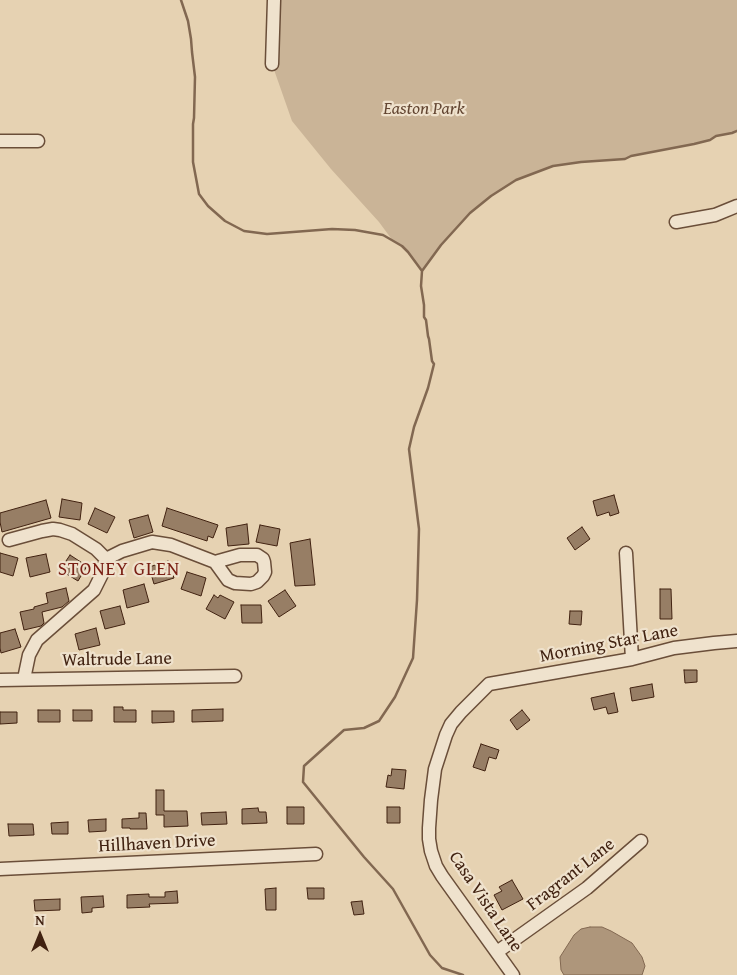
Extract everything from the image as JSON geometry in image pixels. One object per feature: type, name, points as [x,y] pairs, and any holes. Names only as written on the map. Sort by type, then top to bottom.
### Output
[{"type":"street","points":[[272,64],[274,0]]},
{"type":"street","points":[[0,141],[38,141]]},
{"type":"street","points":[[676,222],[715,214],[737,206]]},
{"type":"street","points":[[9,540],[53,529],[60,530],[72,534],[106,559]]},
{"type":"street","points":[[24,679],[29,654],[37,640],[94,590],[106,559],[122,551],[152,542],[172,545],[215,562]]},
{"type":"street","points":[[626,553],[632,659]]},
{"type":"street","name":"Morning Star Lane","points":[[488,684],[632,659],[674,648],[737,641]]},
{"type":"street","name":"Waltrude Lane","points":[[0,680],[235,676]]},
{"type":"street","name":"Casa Vista Lane","points":[[488,684],[451,724],[446,735],[435,769],[429,839],[436,866],[442,876],[513,975]]},
{"type":"street","name":"Fragrant Lane","points":[[497,952],[587,888],[641,841]]},
{"type":"street","name":"Hillhaven Drive","points":[[0,870],[316,854]]},
{"type":"green space","name":"Easton Park","points":[[274,0],[737,0],[737,131],[694,144],[631,156],[625,159],[553,166],[516,180],[491,196],[470,213],[441,245],[422,271],[408,252],[393,241],[379,222],[331,169],[292,121],[272,64]]},
{"type":"shaded area","points":[[602,927],[632,943],[642,957],[645,966],[642,975],[564,975],[561,970],[560,957],[574,935],[581,929]]},
{"type":"building","points":[[614,495],[619,513],[610,516],[609,512],[597,516],[593,501]]},
{"type":"building","points":[[62,499],[82,503],[80,520],[59,517]]},
{"type":"building","points":[[46,500],[51,518],[2,532],[0,513]]},
{"type":"building","points":[[95,508],[115,517],[107,533],[88,524]]},
{"type":"building","points":[[167,508],[218,525],[213,538],[208,536],[207,541],[162,526]]},
{"type":"building","points":[[148,515],[153,532],[134,538],[129,520]]},
{"type":"building","points":[[247,524],[249,544],[228,546],[226,528]]},
{"type":"building","points":[[260,525],[280,529],[277,546],[256,542]]},
{"type":"building","points":[[582,527],[590,539],[575,550],[567,538]]},
{"type":"building","points":[[310,539],[315,585],[295,586],[290,543]]},
{"type":"building","points":[[0,553],[18,558],[13,576],[0,572]]},
{"type":"building","points":[[46,554],[50,572],[30,577],[26,558]]},
{"type":"building","points":[[70,555],[87,566],[78,581],[60,570]]},
{"type":"building","points":[[168,561],[174,578],[154,584],[149,567]]},
{"type":"building","points":[[187,572],[206,578],[201,596],[181,589]]},
{"type":"building","points":[[144,584],[149,602],[127,608],[123,590]]},
{"type":"building","points":[[66,588],[69,601],[62,607],[42,612],[44,623],[41,626],[24,630],[20,612],[48,603],[46,593]]},
{"type":"building","points":[[660,589],[671,589],[672,619],[660,619]]},
{"type":"building","points":[[285,590],[296,606],[279,617],[268,601]]},
{"type":"building","points":[[214,595],[218,598],[220,595],[234,602],[225,619],[206,609]]},
{"type":"building","points":[[241,605],[261,605],[262,623],[242,623]]},
{"type":"building","points":[[120,606],[125,624],[105,629],[100,611]]},
{"type":"building","points":[[570,611],[582,611],[581,625],[569,624]]},
{"type":"building","points":[[96,628],[100,645],[79,650],[75,634]]},
{"type":"building","points":[[15,629],[21,647],[1,653],[0,633]]},
{"type":"building","points":[[684,670],[697,670],[697,682],[685,683]]},
{"type":"building","points":[[652,684],[654,697],[632,701],[630,688]]},
{"type":"building","points":[[614,693],[618,712],[608,714],[606,707],[594,710],[591,698]]},
{"type":"building","points":[[114,707],[123,707],[123,710],[136,710],[136,722],[114,722]]},
{"type":"building","points":[[223,709],[223,721],[192,722],[192,710]]},
{"type":"building","points":[[38,710],[60,710],[60,722],[38,722]]},
{"type":"building","points":[[73,710],[92,710],[92,721],[73,721]]},
{"type":"building","points":[[522,710],[530,720],[517,730],[510,720]]},
{"type":"building","points":[[152,711],[174,711],[174,722],[152,723]]},
{"type":"building","points":[[0,712],[17,712],[17,723],[0,724]]},
{"type":"building","points":[[481,744],[499,750],[496,759],[489,757],[485,771],[473,767]]},
{"type":"building","points":[[392,769],[406,770],[404,789],[386,787],[388,775],[391,776]]},
{"type":"building","points":[[156,790],[164,790],[164,811],[187,811],[188,826],[164,827],[164,815],[156,815]]},
{"type":"building","points":[[287,807],[304,807],[304,824],[287,824]]},
{"type":"building","points":[[387,807],[400,807],[400,823],[387,823]]},
{"type":"building","points":[[258,808],[259,812],[266,812],[267,823],[242,824],[242,809]]},
{"type":"building","points":[[226,812],[227,824],[202,825],[201,813]]},
{"type":"building","points":[[139,813],[146,813],[147,829],[122,828],[122,819],[139,818]]},
{"type":"building","points":[[106,819],[106,831],[89,832],[88,820]]},
{"type":"building","points":[[68,822],[68,834],[52,834],[51,823]]},
{"type":"building","points":[[8,824],[33,824],[34,835],[9,836]]},
{"type":"building","points":[[512,880],[523,899],[502,910],[494,895],[502,891],[499,887]]},
{"type":"building","points":[[276,888],[276,910],[266,910],[265,889]]},
{"type":"building","points":[[307,888],[324,888],[324,899],[308,899]]},
{"type":"building","points":[[177,891],[178,903],[149,904],[150,907],[127,908],[127,895],[149,894],[149,897],[165,897],[165,892]]},
{"type":"building","points":[[103,896],[104,907],[92,908],[92,912],[82,913],[81,897]]},
{"type":"building","points":[[60,899],[60,910],[35,911],[34,900]]},
{"type":"building","points":[[362,901],[364,914],[354,915],[351,902]]},
{"type":"waterway","points":[[181,0],[188,21],[195,77],[193,162],[199,194],[208,206],[225,221],[244,231],[267,234],[332,229],[355,230],[383,235],[402,246],[422,271]]},
{"type":"waterway","points":[[463,975],[442,968],[430,955],[393,889],[364,857],[303,782],[304,766],[344,730],[364,728],[379,721],[395,697],[413,658],[419,529],[409,449],[434,364],[424,317],[421,286],[422,271],[441,245],[470,213],[491,196],[516,180],[553,166],[625,159],[631,156],[694,144],[737,131]]},
{"type":"district","name":"STONEY GLEN","points":[[119,570]]}]
